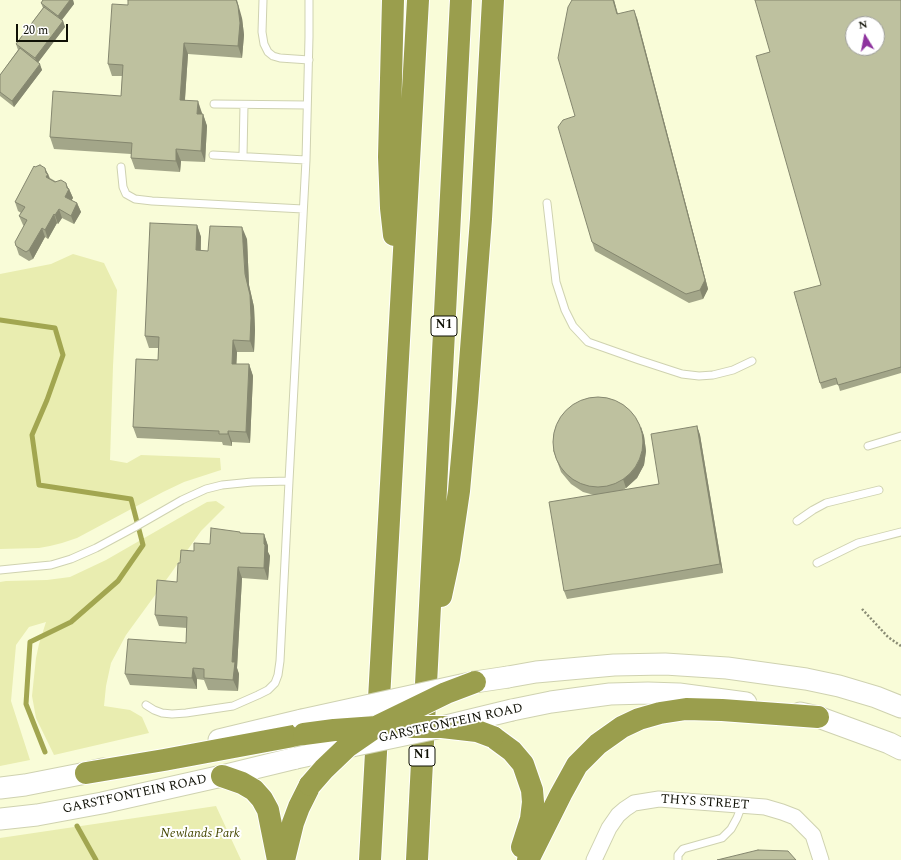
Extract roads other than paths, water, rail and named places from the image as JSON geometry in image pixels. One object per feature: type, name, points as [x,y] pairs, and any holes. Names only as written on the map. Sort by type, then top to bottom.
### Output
[{"type":"highway","points":[[393,0],[390,164],[391,208],[402,298]]},
{"type":"highway","points":[[370,860],[418,0]]},
{"type":"highway","name":"N1","points":[[417,860],[461,0]]},
{"type":"highway","points":[[428,652],[449,559],[459,491],[481,219],[493,0]]},
{"type":"highway","points":[[284,860],[298,807],[310,785],[347,746],[376,727],[446,693],[475,682]]},
{"type":"highway","points":[[528,860],[577,765],[598,744],[622,727],[639,719],[660,713],[686,709],[818,717]]},
{"type":"highway","points":[[86,773],[172,758],[303,727],[334,730],[376,727],[442,727],[476,731],[493,737],[512,751],[523,764],[532,790],[532,818],[518,860]]},
{"type":"highway","points":[[222,776],[242,783],[254,790],[262,799],[268,810],[278,860]]},
{"type":"main road","points":[[303,727],[475,682],[536,672],[614,665],[665,664],[727,668],[806,679],[876,696],[901,707]]},
{"type":"main road","name":"GARSTFONTEIN ROAD","points":[[0,819],[37,815],[87,806],[347,746],[442,727],[512,710],[551,702],[610,694],[679,694],[750,703],[818,717],[889,743],[901,749]]},
{"type":"main road","points":[[0,788],[86,773]]},
{"type":"street","name":"THYS STREET","points":[[594,860],[609,828],[625,808],[634,803],[659,799],[765,807],[782,812],[795,818],[813,834],[821,860]]},
{"type":"lane","points":[[263,0],[262,32],[264,44],[268,52],[273,56],[280,58],[309,60]]},
{"type":"lane","points":[[146,705],[162,713],[172,714],[233,706],[268,690],[275,683],[278,675],[280,661],[306,160],[309,0]]},
{"type":"lane","points":[[214,104],[307,105]]},
{"type":"lane","points":[[243,156],[244,105]]},
{"type":"lane","points":[[213,155],[306,160]]},
{"type":"lane","points":[[121,167],[123,187],[126,194],[135,199],[152,202],[303,209]]},
{"type":"lane","points":[[547,203],[556,282],[565,310],[573,326],[588,342],[682,374],[699,376],[713,375],[733,370],[752,361]]},
{"type":"lane","points":[[868,446],[901,436]]},
{"type":"lane","points":[[0,570],[51,565],[71,559],[135,527],[195,493],[206,489],[222,485],[252,482],[289,481]]},
{"type":"lane","points":[[797,521],[826,503],[879,490]]},
{"type":"lane","points":[[817,563],[858,543],[901,532]]},
{"type":"lane","points":[[678,860],[678,855],[683,849],[722,838],[731,829],[742,805]]},
{"type":"waterway","points":[[0,320],[55,328],[63,355],[47,400],[32,435],[39,485],[131,499],[143,545],[118,581],[71,622],[30,642],[26,704],[45,752]]},
{"type":"waterway","points":[[77,826],[96,860]]},
{"type":"park label","name":"Newlands Park","points":[[200,834]]}]
